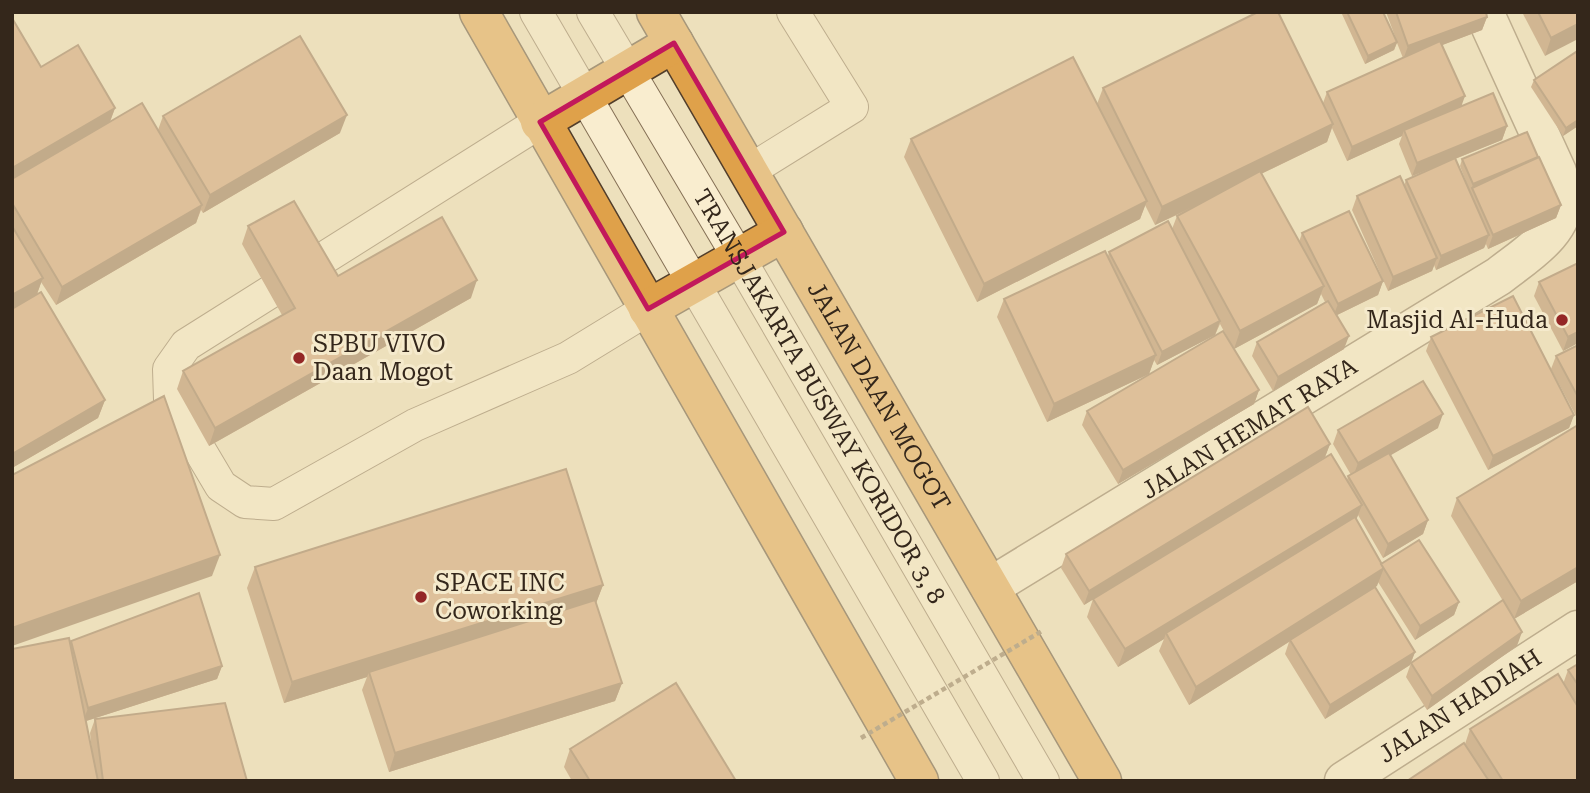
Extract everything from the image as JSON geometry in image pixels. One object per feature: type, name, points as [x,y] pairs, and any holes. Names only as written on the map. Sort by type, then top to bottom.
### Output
[{"type":"highway","points":[[479,12],[919,781]]},
{"type":"highway","points":[[540,122],[627,71],[665,28]]},
{"type":"highway","name":"JALAN DAAN MOGOT","points":[[665,28],[1102,781]]},
{"type":"highway","points":[[648,309],[784,232]]},
{"type":"street","name":"JALAN HEMAT RAYA","points":[[990,587],[1499,276],[1552,232],[1561,212],[1564,194],[1557,172],[1485,12]]},
{"type":"street","name":"JALAN HADIAH","points":[[1344,781],[1578,630]]},
{"type":"lane","name":"TRANSJAKARTA BUSWAY KORIDOR 3, 8","points":[[536,12],[984,781]]},
{"type":"lane","name":"TRANSJAKARTA BUSWAY KORIDOR 3, 8","points":[[593,12],[1043,781]]},
{"type":"lane","points":[[749,171],[852,107],[793,12]]},
{"type":"lane","points":[[540,122],[186,345],[169,369],[170,400],[221,486],[245,502],[274,504],[415,425],[568,358],[648,309]]},
{"type":"path","points":[[861,738],[1042,631]]},
{"type":"highlighted area","points":[[674,43],[784,232],[648,309],[540,122]]},
{"type":"building","points":[[1258,12],[1278,12],[1333,124],[1162,207],[1103,88]]},
{"type":"building","points":[[1347,12],[1383,12],[1397,42],[1368,56]]},
{"type":"building","points":[[1396,12],[1486,12],[1487,17],[1408,46]]},
{"type":"building","points":[[1538,12],[1578,12],[1578,24],[1551,38]]},
{"type":"building","points":[[12,18],[41,67],[78,45],[115,108],[12,168]]},
{"type":"building","points":[[300,36],[347,115],[210,195],[163,116]]},
{"type":"building","points":[[1440,41],[1465,96],[1352,147],[1327,92]]},
{"type":"building","points":[[1576,52],[1578,120],[1566,128],[1534,80]]},
{"type":"building","points":[[1073,57],[1147,201],[984,284],[911,139]]},
{"type":"building","points":[[1493,93],[1507,126],[1417,163],[1404,130]]},
{"type":"building","points":[[142,103],[202,205],[62,287],[12,203],[12,179]]},
{"type":"building","points":[[1527,132],[1538,157],[1473,184],[1462,159]]},
{"type":"building","points":[[1539,157],[1561,205],[1493,235],[1472,188]]},
{"type":"building","points":[[1455,158],[1489,235],[1441,256],[1406,180]]},
{"type":"building","points":[[1260,171],[1324,286],[1240,331],[1177,216]]},
{"type":"building","points":[[1400,176],[1437,258],[1393,277],[1357,196]]},
{"type":"building","name":"SPBU VIVO Daan Mogot","points":[[294,201],[338,276],[442,217],[477,280],[215,428],[183,371],[295,308],[248,226]]},
{"type":"building","points":[[1349,211],[1383,281],[1338,304],[1302,233]]},
{"type":"building","points":[[1168,221],[1220,321],[1162,352],[1109,252]]},
{"type":"building","points":[[12,226],[43,278],[12,295]]},
{"type":"building","points":[[1105,251],[1156,355],[1054,404],[1004,299]]},
{"type":"building","name":"Masjid Al-Huda","points":[[1578,263],[1578,332],[1568,337],[1539,282]]},
{"type":"building","points":[[41,292],[105,400],[12,454],[12,309]]},
{"type":"building","points":[[1513,296],[1574,415],[1493,456],[1431,337]]},
{"type":"building","points":[[1328,301],[1349,336],[1278,377],[1257,342]]},
{"type":"building","points":[[1223,331],[1259,390],[1123,470],[1087,411]]},
{"type":"building","points":[[1578,345],[1578,397],[1556,356]]},
{"type":"building","points":[[1423,381],[1443,414],[1358,463],[1338,430]]},
{"type":"building","points":[[164,396],[220,555],[12,628],[12,475]]},
{"type":"building","points":[[1308,407],[1330,444],[1089,591],[1066,554]]},
{"type":"building","points":[[1578,425],[1578,567],[1521,601],[1457,498]]},
{"type":"building","points":[[1389,453],[1428,520],[1388,544],[1348,476]]},
{"type":"building","points":[[1331,454],[1362,505],[1125,649],[1093,599]]},
{"type":"building","name":"SPACE INC Coworking","points":[[566,469],[603,585],[292,682],[255,567]]},
{"type":"building","points":[[1355,517],[1384,568],[1196,687],[1166,633]]},
{"type":"building","points":[[1419,540],[1459,602],[1420,626],[1381,564]]},
{"type":"building","points":[[1375,587],[1415,652],[1330,705],[1290,640]]},
{"type":"building","points":[[199,593],[222,666],[88,708],[71,641]]},
{"type":"building","points":[[595,600],[622,683],[395,753],[369,672]]},
{"type":"building","points":[[1503,600],[1522,632],[1432,696],[1411,663]]},
{"type":"building","points":[[69,638],[98,781],[12,781],[12,649]]},
{"type":"building","points":[[1578,664],[1578,685],[1568,670]]},
{"type":"building","points":[[1558,674],[1578,707],[1578,781],[1503,781],[1470,729]]},
{"type":"building","points":[[676,683],[736,781],[590,781],[570,749]]},
{"type":"building","points":[[225,703],[247,781],[103,781],[95,719]]},
{"type":"building","points":[[1464,743],[1489,781],[1407,781]]},
{"type":"place","name":"Masjid Al-Huda","points":[[1562,320]]},
{"type":"place","name":"SPBU VIVO Daan Mogot","points":[[299,358]]},
{"type":"place","name":"SPACE INC Coworking","points":[[421,597]]}]
